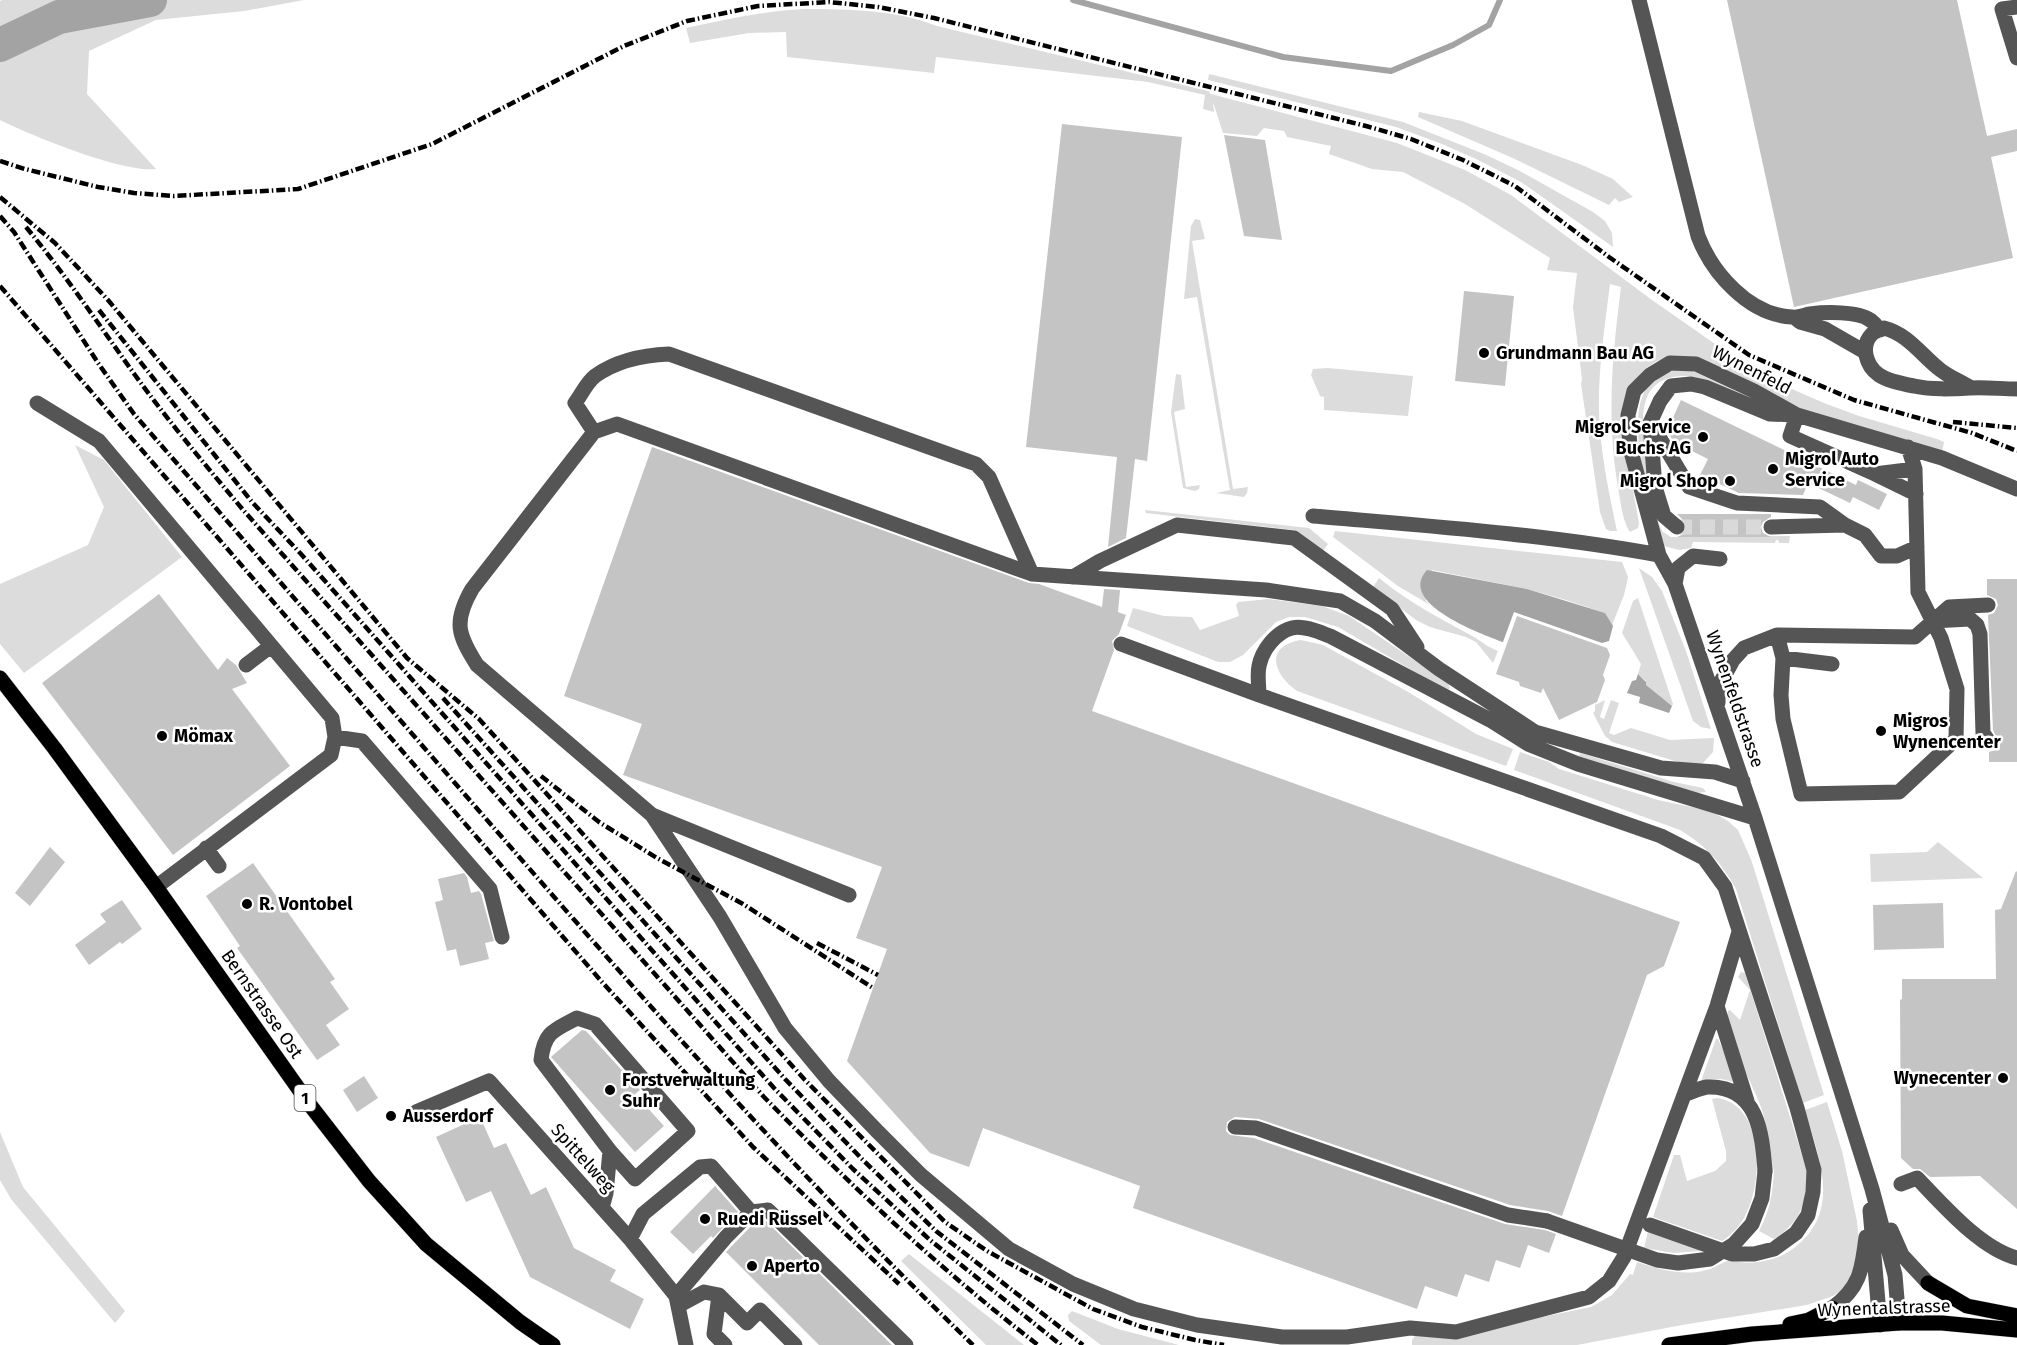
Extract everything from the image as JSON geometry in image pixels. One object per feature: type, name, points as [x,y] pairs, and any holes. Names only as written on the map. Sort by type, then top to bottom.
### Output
[{"type":"main road","name":"Bernstrasse Ost","points":[[0,678],[156,886],[310,1105],[369,1181],[426,1244],[520,1322],[553,1345]]},
{"type":"main road","name":"Wynentalstrasse","points":[[1928,1283],[1967,1306],[2017,1316]]},
{"type":"main road","name":"Wynentalstrasse","points":[[1752,1334],[1809,1320],[1832,1308]]},
{"type":"main road","name":"Wynentalstrasse","points":[[1670,1345],[1752,1334],[1899,1323],[1942,1323],[2017,1330]]},
{"type":"street","points":[[1639,0],[1698,236],[1704,250],[1724,281],[1745,298],[1778,316],[1795,318],[1810,314],[1843,313],[1870,319],[1880,330]]},
{"type":"street","points":[[2017,7],[2002,9],[2017,58]]},
{"type":"street","points":[[1795,318],[1800,322],[1825,329],[1865,352]]},
{"type":"street","points":[[1971,388],[1940,369],[1897,331],[1884,328],[1873,333],[1868,340],[1865,352],[1868,364],[1879,375],[1897,382],[1951,390],[2017,389]]},
{"type":"street","points":[[594,432],[575,403],[594,376],[646,355],[669,354],[976,464],[989,477],[1032,574]]},
{"type":"street","name":"Wynenfeld","points":[[1659,555],[1630,448],[1628,415],[1634,391],[1650,375],[1670,363],[1696,364],[1754,391],[1797,415],[1958,463],[2017,489]]},
{"type":"street","points":[[1677,526],[1664,516],[1655,488],[1650,423],[1660,401],[1671,386],[1691,384],[1706,387],[1770,414],[1797,415],[1790,436],[1916,494]]},
{"type":"street","points":[[37,402],[99,441],[332,718],[335,737],[331,755],[156,886]]},
{"type":"street","points":[[1650,423],[1689,487],[1737,502],[1820,507],[1845,525],[1865,535],[1881,556],[1897,556],[1917,547]]},
{"type":"street","points":[[1739,932],[1717,1006],[1624,1257],[1609,1281],[1589,1297],[1456,1332],[1410,1328],[1347,1337],[1282,1337],[1197,1325],[1134,1309],[1073,1284],[1009,1249],[921,1175],[829,1081],[785,1028],[720,917],[652,815],[477,665],[459,631],[461,608],[472,589],[594,432],[617,424],[1032,574],[1266,590],[1340,601],[1375,621],[1424,657],[1536,732],[1661,768],[1715,772],[1743,781]]},
{"type":"street","points":[[1778,635],[1783,658],[1781,695],[1783,719],[1801,794],[1899,792],[1956,739],[1957,689],[1941,638],[1918,592],[1915,468],[1908,447]]},
{"type":"street","points":[[1875,474],[1915,468]]},
{"type":"street","points":[[1313,516],[1558,540],[1659,555]]},
{"type":"street","points":[[1073,577],[1100,561],[1177,525],[1294,538],[1392,609],[1424,657]]},
{"type":"street","points":[[1771,527],[1845,525]]},
{"type":"street","name":"Wynenfeldstrasse","points":[[1659,555],[1675,584],[1743,781],[1872,1189],[1895,1275],[1899,1323]]},
{"type":"street","points":[[1675,584],[1678,567],[1694,556],[1720,559]]},
{"type":"street","points":[[1718,712],[1718,687],[1733,660],[1744,648],[1778,635],[1915,638],[1949,607],[1988,606]]},
{"type":"street","points":[[1932,621],[1970,619],[1977,624],[1980,634],[1983,733],[1989,742]]},
{"type":"street","points":[[1259,695],[1259,667],[1264,651],[1274,638],[1293,628],[1312,629],[1330,636],[1490,720],[1528,744],[1568,760],[1659,790],[1755,818]]},
{"type":"street","points":[[1121,644],[1259,695],[1661,836],[1704,858],[1725,887],[1778,1045],[1814,1170],[1813,1192],[1808,1215],[1796,1233],[1774,1250],[1754,1254],[1732,1254],[1650,1225]]},
{"type":"street","points":[[246,665],[271,646]]},
{"type":"street","points":[[1783,658],[1832,664]]},
{"type":"street","points":[[1458,704],[1468,687]]},
{"type":"street","points":[[335,737],[362,741],[490,889],[502,937]]},
{"type":"street","points":[[1568,760],[1574,743]]},
{"type":"street","points":[[652,815],[849,895]]},
{"type":"street","points":[[206,848],[219,866]]},
{"type":"street","points":[[1235,1127],[1257,1128],[1508,1215],[1547,1221],[1657,1260],[1678,1263],[1710,1259],[1734,1244],[1752,1224],[1762,1198],[1766,1171],[1758,1122],[1747,1101],[1717,1006]]},
{"type":"street","points":[[602,1208],[606,1193],[610,1151],[541,1060],[543,1043],[548,1036],[554,1030],[577,1018],[595,1023],[688,1131],[635,1179],[610,1151]]},
{"type":"street","name":"Spittelweg","points":[[416,1112],[489,1081],[630,1239],[677,1301],[687,1345]]},
{"type":"street","points":[[1685,1094],[1706,1087],[1724,1089],[1747,1101]]},
{"type":"street","points":[[630,1239],[643,1214],[700,1167],[711,1166],[752,1212]]},
{"type":"street","points":[[1901,1184],[1917,1178],[1953,1216],[2001,1254],[2017,1258]]},
{"type":"street","name":"Wynenfeldstrasse","points":[[1832,1308],[1843,1300],[1855,1286],[1862,1270],[1872,1189]]},
{"type":"street","name":"Wynenfeldstrasse","points":[[1872,1189],[1902,1255],[1928,1283]]},
{"type":"street","name":"Wynenfeldstrasse","points":[[1870,1208],[1880,1325]]},
{"type":"street","points":[[677,1301],[726,1237],[752,1212],[768,1210],[906,1345]]},
{"type":"street","points":[[677,1301],[704,1292],[719,1295],[747,1323],[760,1310],[795,1345]]},
{"type":"street","points":[[719,1295],[714,1334],[725,1345]]},
{"type":"street","points":[[674,1345],[682,1328]]},
{"type":"shaded area","points":[[304,0],[244,11],[156,20],[89,51],[87,94],[156,169],[141,169],[78,152],[0,120],[0,1]]},
{"type":"shaded area","points":[[805,9],[855,10],[906,17],[1208,91],[1211,94],[1397,143],[1465,170],[1511,195],[1652,300],[1728,353],[1746,369],[1859,416],[1944,442],[1942,453],[1825,419],[1670,357],[1646,368],[1632,384],[1630,474],[1639,523],[1638,528],[1630,532],[1624,518],[1615,467],[1612,415],[1613,365],[1621,287],[1610,284],[1601,358],[1599,413],[1603,456],[1617,531],[1610,531],[1606,529],[1600,512],[1581,384],[1573,307],[1577,273],[1547,270],[1550,258],[1465,204],[1403,172],[1372,169],[1329,154],[1331,146],[1287,137],[1284,131],[1264,128],[1257,136],[1223,133],[1213,102],[1214,112],[1203,109],[1205,95],[1148,82],[936,57],[934,73],[787,57],[786,32],[749,33],[690,43],[686,28],[760,14]]},
{"type":"shaded area","points":[[1209,74],[1403,122],[1484,154],[1518,170],[1593,212],[1605,221],[1612,233],[1613,247],[1521,182],[1442,144],[1396,127],[1208,80]]},
{"type":"shaded area","points":[[1419,112],[1462,121],[1582,165],[1613,179],[1633,197],[1619,202],[1615,198],[1609,205],[1515,159],[1418,117]]},
{"type":"shaded area","points":[[1195,219],[1200,220],[1205,239],[1192,241],[1233,489],[1248,487],[1244,497],[1216,493],[1230,490],[1197,297],[1184,299],[1191,226]]},
{"type":"shaded area","points":[[1328,368],[1413,376],[1408,416],[1324,410],[1324,397],[1320,396],[1311,375],[1313,369]]},
{"type":"shaded area","points":[[1676,370],[1693,371],[1765,405],[1690,376],[1666,379],[1649,393],[1643,413],[1644,435],[1653,505],[1663,532],[1671,537],[1790,536],[1789,543],[1779,543],[1778,540],[1775,543],[1693,542],[1691,548],[1679,550],[1660,545],[1641,464],[1638,419],[1641,401],[1648,386],[1657,378]]},
{"type":"shaded area","points":[[1176,374],[1181,375],[1185,409],[1174,412],[1186,487],[1200,485],[1195,491],[1183,488],[1171,412]]},
{"type":"shaded area","points":[[75,445],[104,460],[182,557],[24,673],[0,644],[0,584],[88,545],[104,507]]},
{"type":"shaded area","points":[[1145,510],[1309,528],[1328,544],[1323,551],[1294,530],[1146,513]]},
{"type":"shaded area","points":[[1335,531],[1622,562],[1628,577],[1624,595],[1612,625],[1605,613],[1566,600],[1527,589],[1432,570],[1426,601],[1430,605],[1398,586],[1333,537]]},
{"type":"shaded area","points":[[1639,568],[1652,577],[1662,591],[1686,651],[1711,729],[1701,727],[1693,721]]},
{"type":"shaded area","points":[[1427,570],[1527,589],[1605,613],[1613,626],[1609,641],[1602,643],[1514,612],[1503,642],[1492,638],[1462,624],[1432,605],[1423,594],[1421,582]]},
{"type":"shaded area","points":[[1379,578],[1437,617],[1498,651],[1493,663],[1476,642],[1416,620],[1373,587]]},
{"type":"shaded area","points":[[1638,598],[1672,706],[1645,685],[1646,681],[1638,674],[1641,664],[1622,633],[1633,601]]},
{"type":"shaded area","points":[[1268,599],[1322,606],[1349,616],[1448,683],[1450,688],[1448,690],[1439,686],[1338,627],[1305,617],[1289,617],[1276,622],[1243,655],[1230,662],[1218,662],[1127,626],[1133,608],[1164,616],[1192,617],[1200,630],[1239,616],[1236,605],[1238,602]]},
{"type":"shaded area","points":[[1301,640],[1323,645],[1410,693],[1476,734],[1513,749],[1506,766],[1297,691],[1282,677],[1276,661],[1281,648]]},
{"type":"shaded area","points":[[1638,674],[1646,685],[1672,706],[1669,713],[1639,703],[1640,697],[1627,693]]},
{"type":"shaded area","points":[[1605,700],[1600,717],[1604,719],[1611,700],[1619,703],[1609,733],[1614,735],[1631,728],[1670,740],[1714,738],[1713,752],[1703,763],[1688,765],[1612,742],[1605,736],[1593,713],[1595,705]]},
{"type":"shaded area","points":[[1520,752],[1549,762],[1559,769],[1658,800],[1711,811],[1738,830],[1752,862],[1824,1095],[1803,1103],[1736,889],[1712,855],[1680,830],[1514,770]]},
{"type":"shaded area","points":[[1580,753],[1674,782],[1703,788],[1706,792],[1697,793],[1579,758]]},
{"type":"shaded area","points":[[1938,842],[1983,878],[1871,882],[1870,854],[1927,852]]},
{"type":"shaded area","points":[[1741,972],[1745,973],[1807,1171],[1806,1192],[1801,1210],[1791,1226],[1774,1239],[1759,1231],[1770,1201],[1774,1169],[1772,1169],[1765,1120],[1730,1034],[1728,1021],[1730,1010],[1740,1020],[1750,990],[1738,977]]},
{"type":"shaded area","points":[[1716,1039],[1736,1079],[1734,1082],[1721,1079],[1701,1081]]},
{"type":"shaded area","points":[[1718,1098],[1734,1104],[1745,1116],[1752,1131],[1757,1168],[1755,1187],[1744,1218],[1735,1231],[1722,1241],[1653,1217],[1674,1155],[1680,1155],[1687,1181],[1715,1171],[1726,1161],[1726,1151],[1712,1099]]},
{"type":"shaded area","points":[[1827,1102],[1842,1151],[1857,1221],[1859,1242],[1859,1255],[1851,1278],[1843,1289],[1833,1296],[1807,1305],[1577,1345],[1412,1345],[1416,1334],[1518,1322],[1591,1307],[1612,1295],[1630,1274],[1633,1275],[1637,1262],[1664,1270],[1691,1272],[1710,1269],[1732,1260],[1744,1263],[1764,1261],[1789,1252],[1814,1226],[1821,1210],[1822,1177],[1805,1110]]},
{"type":"shaded area","points":[[0,1132],[23,1187],[125,1311],[115,1323],[11,1199],[0,1180]]},
{"type":"shaded area","points":[[1648,1231],[1701,1251],[1674,1253],[1644,1248]]},
{"type":"shaded area","points":[[909,1254],[1024,1345],[986,1345],[901,1261]]},
{"type":"shaded area","points":[[1072,1311],[1118,1329],[1179,1345],[1101,1345],[1069,1321],[1068,1315]]},
{"type":"building","points":[[1727,0],[1957,0],[1987,136],[2017,129],[2017,151],[1991,157],[2013,258],[1794,307]]},
{"type":"building","points":[[1062,124],[1182,137],[1147,461],[1135,459],[1126,538],[1108,547],[1117,457],[1026,447]]},
{"type":"building","points":[[1224,135],[1265,140],[1282,240],[1244,236]]},
{"type":"building","points":[[1464,291],[1514,296],[1505,386],[1455,381]]},
{"type":"building","points":[[1681,400],[1856,485],[1858,480],[1887,494],[1879,510],[1853,497],[1850,503],[1808,483],[1803,495],[1739,493],[1700,475],[1708,459],[1674,442],[1667,431]]},
{"type":"building","points":[[652,447],[1029,583],[1039,584],[1102,607],[1104,589],[1120,590],[1118,612],[1126,615],[1119,634],[1112,641],[1114,650],[1092,711],[1680,922],[1664,966],[1647,975],[1562,1216],[1548,1211],[1510,1205],[1259,1119],[1235,1117],[1227,1122],[1226,1131],[1230,1135],[1254,1138],[1505,1224],[1545,1230],[1556,1234],[1549,1253],[1528,1245],[1520,1268],[1496,1260],[1489,1282],[1465,1274],[1457,1297],[1425,1286],[1417,1309],[1133,1208],[1140,1186],[983,1128],[969,1167],[930,1153],[847,1061],[887,949],[856,938],[882,867],[623,775],[642,724],[564,696]]},
{"type":"building","points":[[1677,514],[1771,514],[1771,517],[1763,522],[1761,527],[1763,533],[1771,537],[1677,537],[1684,534],[1687,528],[1686,523]]},
{"type":"building","name":"Migros Wynencenter","points":[[1987,579],[2017,579],[2017,762],[1989,762],[1989,752],[1995,750],[1999,742],[1993,730],[1988,615],[1994,613],[1998,605],[1996,599],[1987,595]]},
{"type":"building","points":[[159,594],[218,670],[227,658],[236,665],[247,683],[232,689],[290,766],[173,855],[42,683]]},
{"type":"building","points":[[1517,616],[1607,648],[1610,655],[1603,675],[1605,680],[1597,702],[1559,720],[1543,688],[1541,693],[1496,674]]},
{"type":"building","points":[[50,847],[65,862],[30,906],[15,893]]},
{"type":"building","points":[[253,863],[335,979],[330,982],[349,1009],[326,1025],[340,1045],[317,1060],[237,948],[240,946],[206,896]]},
{"type":"building","points":[[2016,871],[2017,1209],[1980,1176],[1930,1177],[1920,1169],[1913,1169],[1901,1158],[1900,1000],[1902,999],[1902,979],[1996,979],[1995,910],[2001,909]]},
{"type":"building","points":[[464,873],[471,893],[479,891],[481,894],[494,941],[485,943],[489,959],[460,966],[456,949],[447,951],[435,902],[443,900],[438,879]]},
{"type":"building","points":[[122,900],[142,929],[89,965],[75,945],[106,922],[100,914]]},
{"type":"building","points":[[1943,903],[1944,948],[1874,950],[1873,905]]},
{"type":"building","name":"Forstverwaltung Suhr","points":[[582,1030],[586,1031],[640,1090],[635,1094],[664,1126],[635,1152],[551,1057]]},
{"type":"building","points":[[364,1076],[378,1098],[357,1112],[343,1090]]},
{"type":"building","points":[[480,1117],[494,1148],[506,1143],[531,1195],[546,1187],[574,1248],[616,1270],[610,1281],[644,1299],[630,1329],[530,1277],[491,1191],[466,1202],[436,1137]]},
{"type":"building","name":"Ruedi Rüssel","points":[[715,1186],[738,1212],[713,1238],[711,1236],[693,1254],[670,1232]]},
{"type":"building","points":[[765,1220],[892,1345],[819,1345],[726,1252],[756,1221]]},
{"type":"waterway","points":[[0,45],[59,17],[150,0]]},
{"type":"waterway","points":[[1073,0],[1283,57],[1391,71],[1453,45],[1489,25],[1500,0]]},
{"type":"tunnel","points":[[1677,527],[1771,527]]},
{"type":"railway","points":[[0,161],[98,187],[134,193],[174,196],[298,189],[432,144],[624,46],[687,21],[758,6],[829,2],[878,7],[934,18],[1411,139],[1463,160],[1515,186],[1609,257],[1749,355],[1854,400],[1972,433],[2017,451]]},
{"type":"railway","points":[[0,197],[55,243],[108,300],[407,658],[479,719],[805,1080],[945,1222],[987,1251],[1093,1309],[1142,1327],[1224,1345]]},
{"type":"railway","points":[[0,216],[14,232],[98,363],[134,414],[552,894],[728,1092],[910,1283],[973,1345]]},
{"type":"railway","points":[[26,227],[161,410],[244,511],[764,1097],[897,1226],[966,1287],[1038,1345]]},
{"type":"railway","points":[[0,286],[602,982],[753,1147],[899,1284]]},
{"type":"railway","points":[[99,310],[252,502],[301,554],[774,1088],[853,1169],[930,1240],[1061,1345]]},
{"type":"railway","points":[[1953,422],[2017,428]]},
{"type":"railway","points":[[443,698],[785,1079],[862,1159],[936,1231],[1083,1345]]},
{"type":"railway","points":[[541,776],[599,822],[657,858],[743,904],[873,988]]},
{"type":"railway","points":[[817,943],[878,975]]},
{"type":"place","name":"Grundmann Bau AG","points":[[1484,353]]},
{"type":"place","name":"Migrol Service Buchs AG","points":[[1703,437]]},
{"type":"place","name":"Migrol Auto Service","points":[[1773,469]]},
{"type":"place","name":"Migrol Shop","points":[[1730,481]]},
{"type":"place","name":"Migros Wynencenter","points":[[1881,731]]},
{"type":"place","name":"Mömax","points":[[162,736]]},
{"type":"place","name":"R. Vontobel","points":[[247,904]]},
{"type":"place","name":"Wynecenter","points":[[2003,1078]]},
{"type":"place","name":"Forstverwaltung Suhr","points":[[610,1090]]},
{"type":"place","name":"Ausserdorf","points":[[391,1116]]},
{"type":"place","name":"Ruedi Rüssel","points":[[705,1219]]},
{"type":"place","name":"Aperto","points":[[752,1266]]}]
